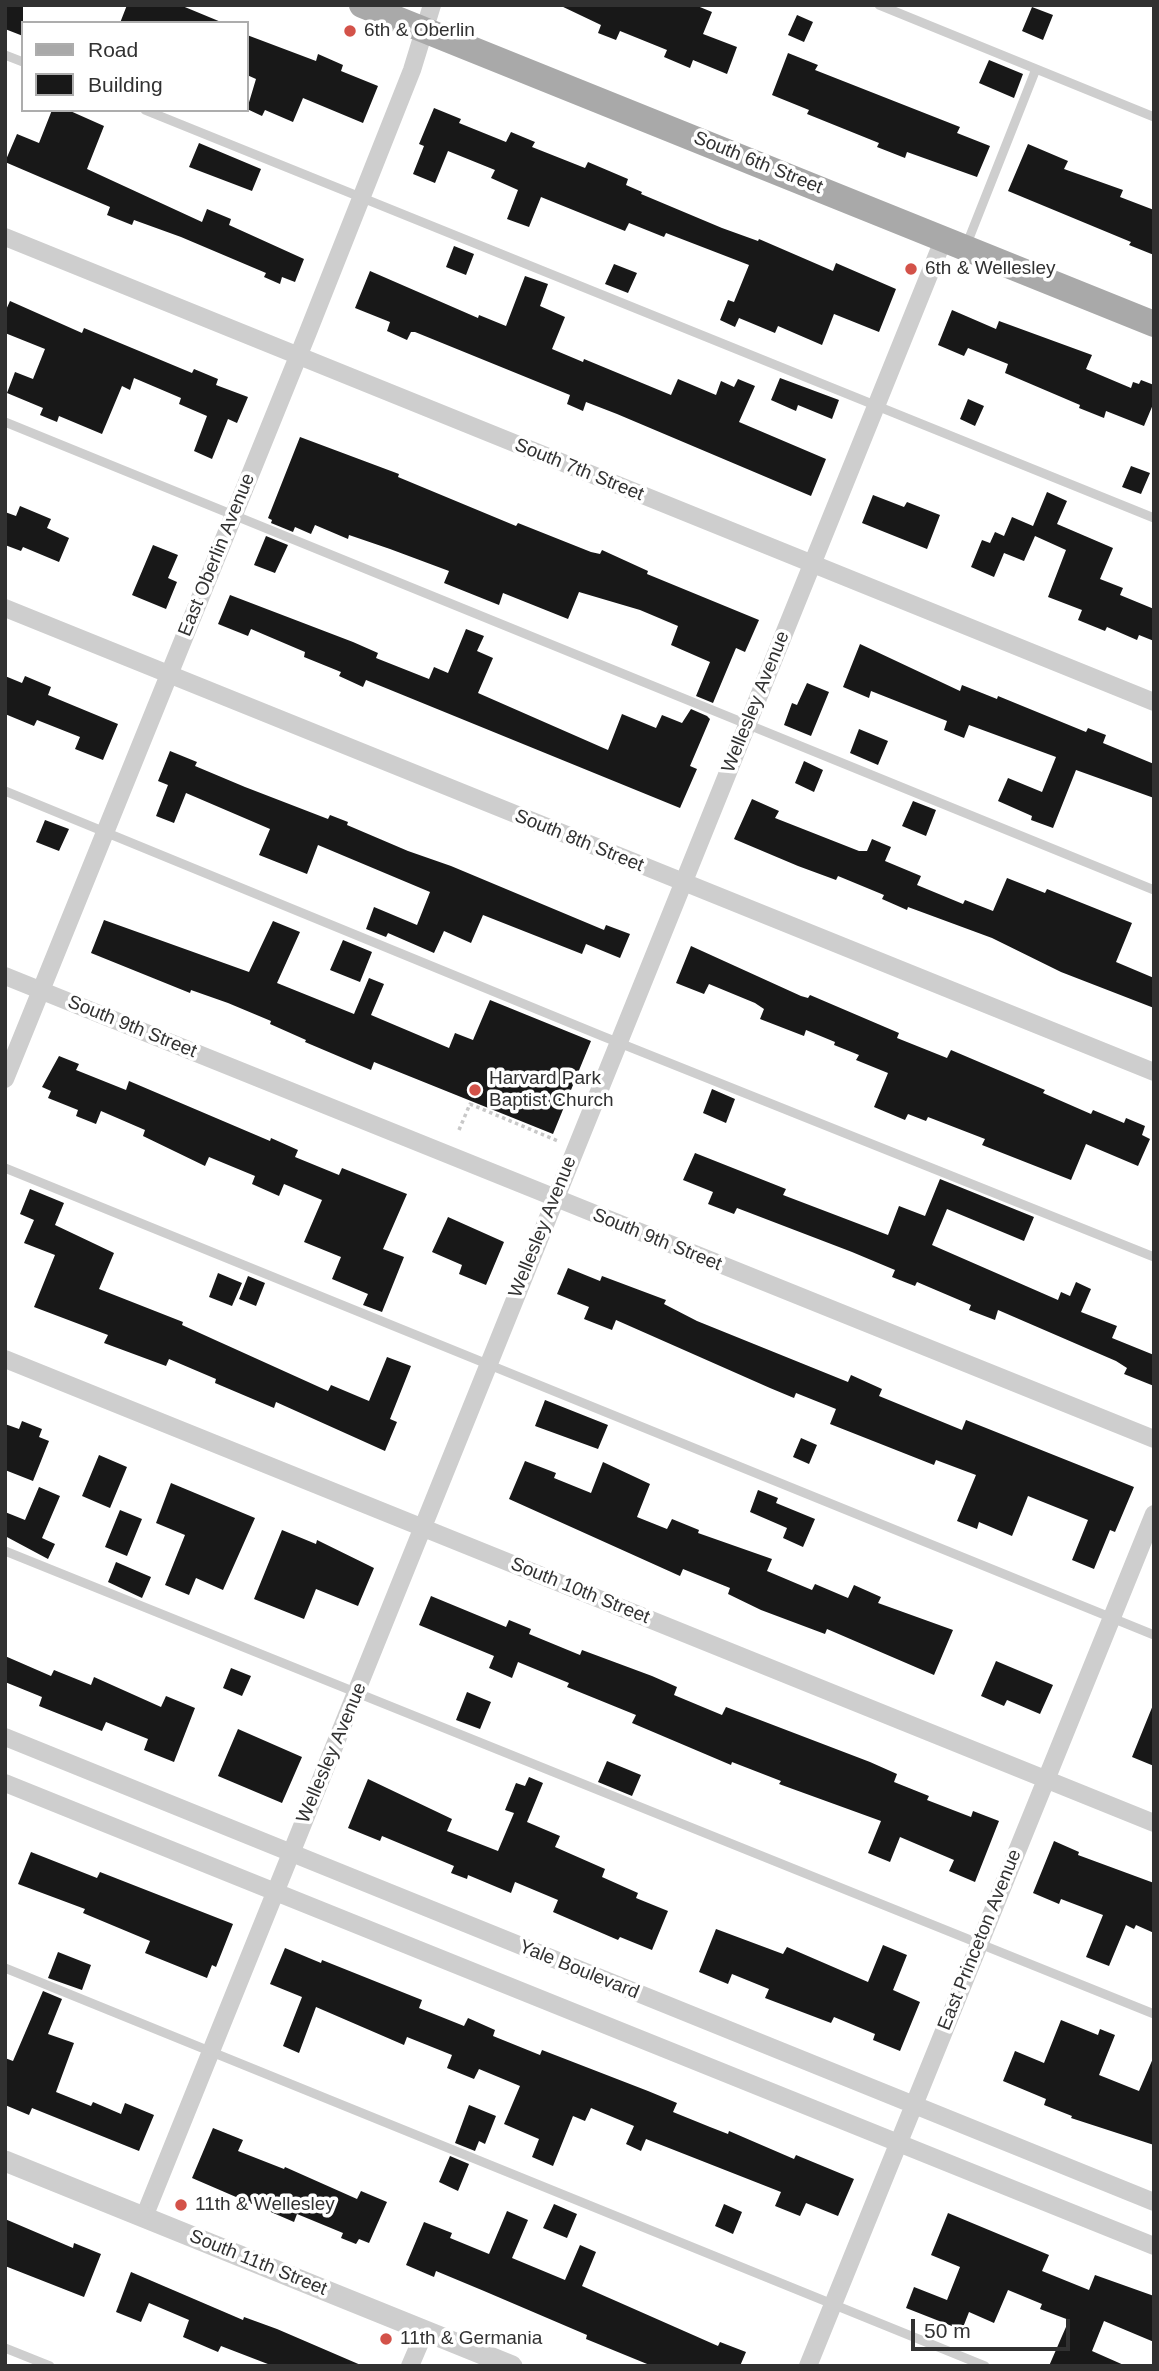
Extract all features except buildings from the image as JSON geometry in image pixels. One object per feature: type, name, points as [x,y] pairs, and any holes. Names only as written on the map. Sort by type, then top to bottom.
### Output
[{"type":"main road","name":"South 6th Street","points":[[362,5],[427,17],[954,243],[1154,324]]},
{"type":"street","name":"East Oberlin Avenue","points":[[5,1079],[362,197],[412,70],[427,17]]},
{"type":"street","name":"South 7th Street","points":[[5,237],[1154,702]]},
{"type":"street","name":"Wellesley Avenue","points":[[144,2217],[876,406],[954,243]]},
{"type":"street","name":"South 8th Street","points":[[5,608],[1154,1072]]},
{"type":"street","name":"South 9th Street","points":[[5,976],[1154,1439]]},
{"type":"street","name":"South 10th Street","points":[[5,1359],[1154,1823]]},
{"type":"street","name":"East Princeton Avenue","points":[[808,2366],[1154,1514]]},
{"type":"street","name":"Yale Boulevard","points":[[5,1737],[1154,2202]]},
{"type":"street","points":[[5,1783],[1154,2246]]},
{"type":"street","name":"South 11th Street","points":[[5,2161],[512,2366]]},
{"type":"street","points":[[410,2366],[425,2331]]},
{"type":"lane","points":[[880,5],[1154,117]]},
{"type":"lane","points":[[954,243],[1036,69]]},
{"type":"lane","points":[[150,112],[1154,518]]},
{"type":"lane","points":[[5,422],[234,513],[1154,890]]},
{"type":"lane","points":[[5,791],[617,1042],[1154,1257]]},
{"type":"lane","points":[[5,1168],[1154,1635]]},
{"type":"lane","points":[[5,1551],[1154,2014]]},
{"type":"lane","points":[[5,1968],[985,2366]]},
{"type":"lane","points":[[5,2348],[50,2366]]},
{"type":"path","points":[[459,1130],[470,1104],[559,1141]]},
{"type":"place","name":"6th & Oberlin","points":[[350,31]]},
{"type":"place","name":"6th & Wellesley","points":[[911,269]]},
{"type":"place","name":"Harvard Park Baptist Church","points":[[475,1090]]},
{"type":"place","name":"11th & Wellesley","points":[[181,2205]]},
{"type":"place","name":"11th & Germania","points":[[386,2339]]}]
